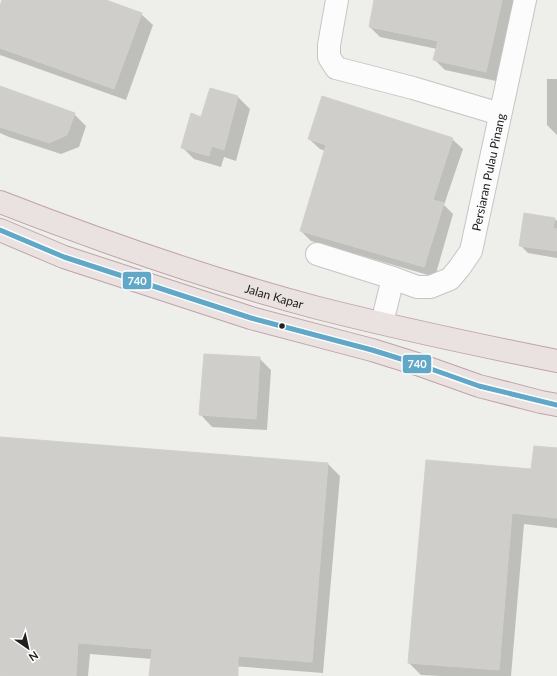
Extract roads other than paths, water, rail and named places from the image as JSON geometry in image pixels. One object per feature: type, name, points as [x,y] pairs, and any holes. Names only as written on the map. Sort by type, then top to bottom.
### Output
[{"type":"highway","name":"Jalan Kapar","points":[[0,202],[130,249],[228,282],[382,324],[557,361]]},
{"type":"highway","points":[[0,230],[64,258],[251,318],[372,350],[479,386],[557,405]]},
{"type":"street","points":[[337,0],[328,58],[336,68],[413,88],[500,114]]},
{"type":"street","name":"Persiaran Pulau Pinang","points":[[317,254],[417,287],[430,287],[450,279],[471,251],[524,0]]},
{"type":"street","points":[[382,324],[393,278]]}]
